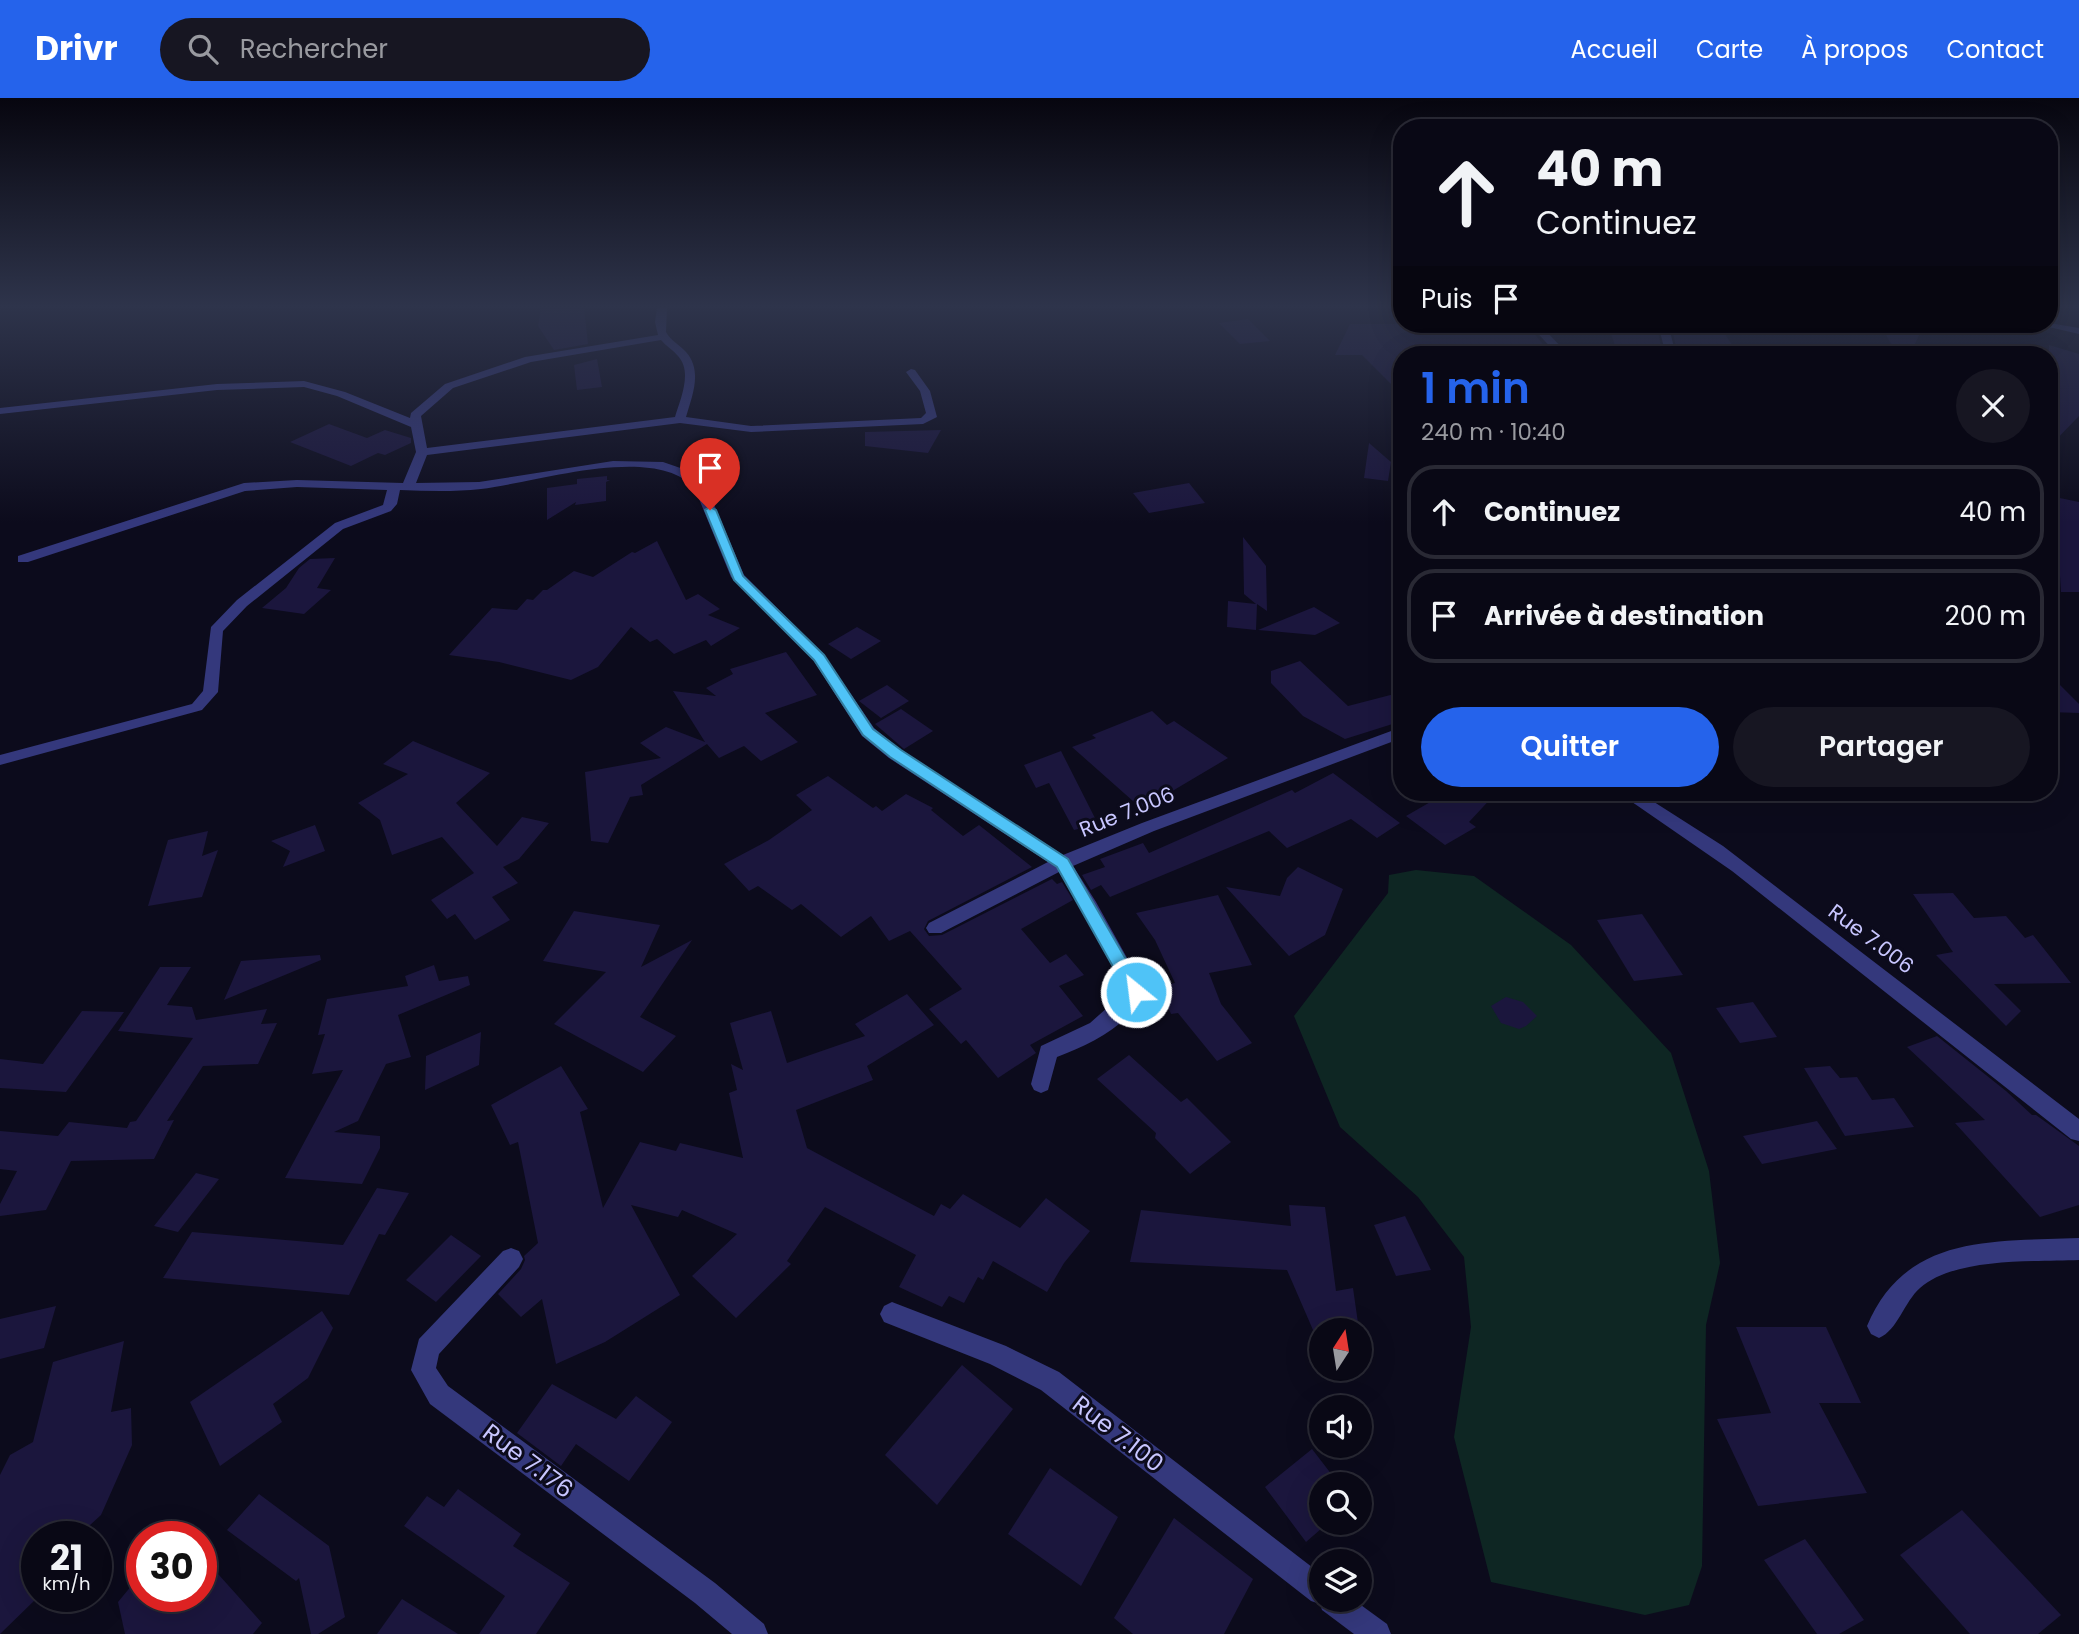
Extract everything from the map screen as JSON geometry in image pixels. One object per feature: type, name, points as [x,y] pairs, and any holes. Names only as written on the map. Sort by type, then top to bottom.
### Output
[{"type":"street","points":[[0,760],[197,707],[210,692],[216,631],[242,603],[339,526],[387,508],[400,486],[413,479],[422,452],[415,415],[449,386],[468,380]]},
{"type":"street","points":[[680,420],[688,380]]},
{"type":"street","points":[[422,452],[680,420],[751,429],[923,421],[932,413],[925,391],[917,380]]},
{"type":"street","points":[[0,411],[217,387],[304,384],[341,394],[416,425]]},
{"type":"street","points":[[23,559],[244,487],[275,483],[457,487],[588,466],[636,464],[674,467],[693,475],[701,488],[738,577],[819,658],[868,732],[895,754],[1062,863],[935,928]]},
{"type":"street","name":"Rue 7.006","points":[[1041,1084],[1048,1052],[1079,1041],[1117,1017],[1136,992],[1062,863],[1148,827],[1393,735]]},
{"type":"street","name":"Rue 7.006","points":[[1642,801],[1729,858],[1969,1043],[2079,1132]]},
{"type":"street","points":[[1879,1326],[1914,1278],[1950,1260],[2002,1253],[2079,1249]]},
{"type":"street","name":"Rue 7.176","points":[[512,1259],[428,1348],[423,1370],[439,1395],[705,1593],[754,1634]]},
{"type":"street","name":"Rue 7.100","points":[[892,1314],[998,1355],[1050,1381],[1309,1582]]},
{"type":"street","points":[[1348,1612],[1377,1634]]},
{"type":"green space","points":[[1416,870],[1474,876],[1571,945],[1671,1053],[1709,1171],[1720,1263],[1706,1325],[1702,1566],[1689,1605],[1645,1615],[1491,1582],[1454,1437],[1471,1327],[1464,1257],[1418,1197],[1340,1127],[1294,1016],[1388,893],[1389,875]]},
{"type":"building","points":[[576,380],[601,380],[602,387],[577,390]]},
{"type":"building","points":[[2058,380],[2079,380],[2079,416],[2058,438]]},
{"type":"building","points":[[329,424],[367,438],[385,430],[411,438],[411,443],[385,455],[378,453],[351,466],[290,442]]},
{"type":"building","points":[[941,430],[928,453],[865,446],[865,432]]},
{"type":"building","points":[[1369,443],[1391,462],[1388,481],[1364,478]]},
{"type":"building","points":[[607,476],[607,480],[610,480],[606,482],[606,501],[575,505],[576,502],[547,520],[547,488],[577,484],[577,479]]},
{"type":"building","points":[[1189,483],[1205,503],[1149,513],[1133,493]]},
{"type":"building","points":[[2058,498],[2079,502],[2079,592],[2061,592]]},
{"type":"building","points":[[1243,537],[1266,566],[1267,611],[1257,604],[1256,630],[1227,627],[1228,601],[1256,604],[1244,594]]},
{"type":"building","points":[[657,541],[686,600],[698,594],[720,609],[708,615],[740,628],[711,646],[706,640],[674,654],[657,639],[650,642],[631,627],[598,667],[571,680],[499,662],[449,655],[492,608],[517,610],[527,599],[533,600],[543,590],[574,571],[593,577],[632,552],[635,553]]},
{"type":"building","points":[[335,558],[317,588],[331,590],[304,614],[262,608],[286,588],[299,568],[310,559]]},
{"type":"building","points":[[1314,607],[1340,623],[1315,635],[1258,630]]},
{"type":"building","points":[[857,627],[881,641],[851,659],[828,644]]},
{"type":"building","points":[[786,652],[817,695],[765,713],[798,742],[761,761],[744,746],[719,758],[707,744],[641,785],[643,795],[630,797],[608,843],[591,841],[585,772],[661,758],[640,743],[666,727],[705,742],[673,691],[716,696],[706,688],[733,674],[730,669]]},
{"type":"building","points":[[1300,661],[1348,706],[1393,694],[1393,724],[1345,739],[1303,716],[1271,683],[1271,671]]},
{"type":"building","points":[[2058,683],[2079,704],[2079,713],[2058,712]]},
{"type":"building","points":[[887,685],[909,701],[881,718],[859,701]]},
{"type":"building","points":[[901,709],[933,731],[904,749],[875,724]]},
{"type":"building","points":[[1152,711],[1167,725],[1174,721],[1228,758],[1142,809],[1072,747],[1096,738],[1092,735]]},
{"type":"building","points":[[413,741],[490,773],[456,803],[497,846],[522,817],[549,823],[519,859],[503,867],[518,883],[492,897],[510,920],[475,940],[455,914],[447,919],[431,900],[474,873],[442,837],[392,855],[380,820],[358,803],[408,774],[383,764]]},
{"type":"building","points":[[1061,751],[1098,824],[1074,830],[1049,783],[1036,788],[1024,765]]},
{"type":"building","points":[[1333,773],[1400,823],[1377,838],[1351,819],[1287,848],[1269,831],[1110,897],[1101,885],[1091,890],[1082,875],[1105,867],[1100,859],[1143,843],[1149,853],[1292,790],[1295,793]]},
{"type":"building","points":[[828,776],[873,808],[876,806],[882,811],[906,794],[933,808],[931,810],[963,836],[979,825],[1032,867],[928,921],[924,929],[929,936],[942,935],[1052,879],[1057,884],[1062,882],[1073,900],[1021,929],[1050,963],[1066,954],[1084,975],[1059,986],[1083,1016],[1030,1045],[1036,1053],[998,1078],[966,1040],[961,1044],[929,1009],[962,989],[910,931],[889,941],[871,916],[841,937],[801,904],[792,910],[758,886],[749,891],[724,864],[769,840],[812,810],[796,795]]},
{"type":"building","points":[[1432,801],[1489,801],[1469,822],[1476,827],[1445,845],[1406,816]]},
{"type":"building","points":[[315,825],[325,851],[283,867],[290,851],[271,841]]},
{"type":"building","points":[[208,831],[202,856],[218,850],[202,897],[148,906],[168,840]]},
{"type":"building","points":[[1298,867],[1343,889],[1325,935],[1289,956],[1226,887],[1280,896],[1287,878]]},
{"type":"building","points":[[1953,893],[1974,918],[2006,916],[2025,938],[2033,935],[2071,983],[1994,984],[2021,1011],[2006,1026],[1936,955],[1953,952],[1913,894]]},
{"type":"building","points":[[1218,895],[1252,965],[1209,973],[1221,1004],[1252,1043],[1217,1061],[1178,1013],[1171,1014],[1159,986],[1175,983],[1155,940],[1136,913]]},
{"type":"building","points":[[574,911],[660,925],[641,967],[692,940],[640,1017],[676,1036],[643,1072],[554,1024],[606,972],[543,961]]},
{"type":"building","points":[[1642,914],[1683,975],[1634,981],[1597,920]]},
{"type":"building","points":[[320,955],[321,960],[224,1000],[241,961]]},
{"type":"building","points":[[434,965],[439,981],[468,976],[470,985],[398,1015],[411,1057],[386,1064],[358,1121],[334,1132],[380,1136],[380,1148],[362,1184],[285,1178],[343,1070],[312,1074],[325,1034],[318,1035],[327,999],[408,986],[405,976]]},
{"type":"building","points":[[160,967],[191,967],[167,1005],[192,1007],[196,1020],[267,1009],[261,1024],[277,1023],[258,1064],[203,1066],[167,1121],[174,1120],[154,1159],[71,1161],[46,1210],[0,1216],[0,1204],[17,1171],[0,1169],[0,1131],[58,1136],[69,1122],[127,1128],[130,1122],[136,1121],[193,1038],[118,1031]]},
{"type":"building","points":[[907,994],[934,1025],[867,1066],[873,1080],[796,1110],[807,1148],[934,1216],[941,1204],[950,1209],[963,1194],[1020,1228],[1046,1198],[1090,1231],[1064,1263],[1047,1292],[993,1261],[983,1280],[978,1277],[964,1303],[949,1296],[942,1307],[899,1287],[916,1255],[825,1207],[787,1261],[791,1264],[736,1318],[692,1276],[737,1234],[682,1210],[678,1217],[631,1205],[680,1295],[605,1342],[556,1364],[542,1299],[521,1317],[498,1294],[521,1269],[524,1256],[538,1243],[518,1142],[510,1145],[491,1105],[561,1066],[588,1109],[580,1112],[603,1208],[640,1142],[676,1151],[680,1143],[743,1158],[729,1093],[737,1090],[731,1064],[743,1070],[730,1023],[771,1011],[787,1063],[865,1036],[855,1024]]},
{"type":"building","points":[[1506,997],[1523,1002],[1537,1016],[1519,1029],[1501,1023],[1491,1006]]},
{"type":"building","points":[[1753,1002],[1777,1037],[1740,1043],[1716,1008]]},
{"type":"building","points":[[82,1011],[124,1012],[66,1092],[0,1088],[0,1059],[43,1064]]},
{"type":"building","points":[[481,1032],[479,1065],[425,1090],[426,1056]]},
{"type":"building","points":[[1937,1036],[2032,1115],[2036,1115],[2079,1146],[2079,1205],[2040,1217],[1955,1123],[1985,1120],[1907,1047]]},
{"type":"building","points":[[1129,1055],[1181,1102],[1187,1098],[1231,1142],[1190,1174],[1155,1138],[1156,1133],[1097,1079]]},
{"type":"building","points":[[1830,1066],[1840,1078],[1857,1077],[1872,1100],[1894,1098],[1914,1127],[1845,1136],[1804,1068]]},
{"type":"building","points":[[1817,1121],[1837,1149],[1762,1164],[1743,1136]]},
{"type":"building","points":[[196,1173],[219,1179],[178,1232],[154,1226]]},
{"type":"building","points":[[377,1188],[409,1193],[385,1235],[379,1234],[349,1295],[163,1278],[192,1232],[343,1245]]},
{"type":"building","points":[[1289,1205],[1325,1207],[1336,1291],[1353,1288],[1357,1318],[1309,1318],[1309,1321],[1287,1270],[1130,1262],[1141,1210],[1291,1226]]},
{"type":"building","points":[[1405,1216],[1431,1270],[1396,1276],[1374,1225]]},
{"type":"building","points":[[451,1235],[481,1256],[436,1302],[406,1280]]},
{"type":"building","points":[[56,1306],[44,1348],[0,1359],[0,1319]]},
{"type":"building","points":[[322,1311],[333,1328],[308,1378],[273,1404],[282,1422],[220,1466],[190,1402]]},
{"type":"building","points":[[1736,1327],[1826,1327],[1861,1403],[1819,1403],[1867,1493],[1758,1506],[1717,1419],[1771,1413]]},
{"type":"building","points":[[124,1341],[111,1412],[131,1408],[132,1445],[101,1515],[94,1521],[21,1521],[23,1612],[0,1634],[0,1475],[10,1455],[33,1442],[53,1362]]},
{"type":"building","points":[[962,1365],[1013,1409],[937,1505],[885,1455]]},
{"type":"building","points":[[552,1384],[616,1419],[636,1396],[672,1422],[629,1481],[576,1444],[561,1466],[517,1433]]},
{"type":"building","points":[[1309,1451],[1309,1458],[1319,1458],[1330,1472],[1309,1472],[1309,1535],[1314,1535],[1306,1542],[1265,1487]]},
{"type":"building","points":[[1050,1468],[1118,1517],[1081,1586],[1008,1534]]},
{"type":"building","points":[[458,1489],[521,1534],[513,1546],[570,1583],[536,1634],[479,1634],[505,1596],[404,1526],[427,1496],[444,1507]]},
{"type":"building","points":[[259,1494],[329,1546],[345,1617],[318,1634],[311,1634],[299,1578],[296,1581],[227,1530]]},
{"type":"building","points":[[1962,1510],[2061,1615],[2038,1634],[1970,1634],[1900,1555]]},
{"type":"building","points":[[1174,1518],[1253,1579],[1224,1634],[1133,1634],[1114,1618]]},
{"type":"building","points":[[1805,1539],[1864,1620],[1839,1634],[1817,1634],[1764,1560]]},
{"type":"building","points":[[217,1573],[262,1623],[253,1634],[125,1634],[118,1602],[126,1592],[126,1612],[217,1612]]},
{"type":"building","points":[[402,1599],[458,1634],[377,1634]]},
{"type":"route","points":[[710,510],[738,577],[794,630],[819,658],[868,732],[895,754],[1062,863],[1090,907],[1136,992]]}]
